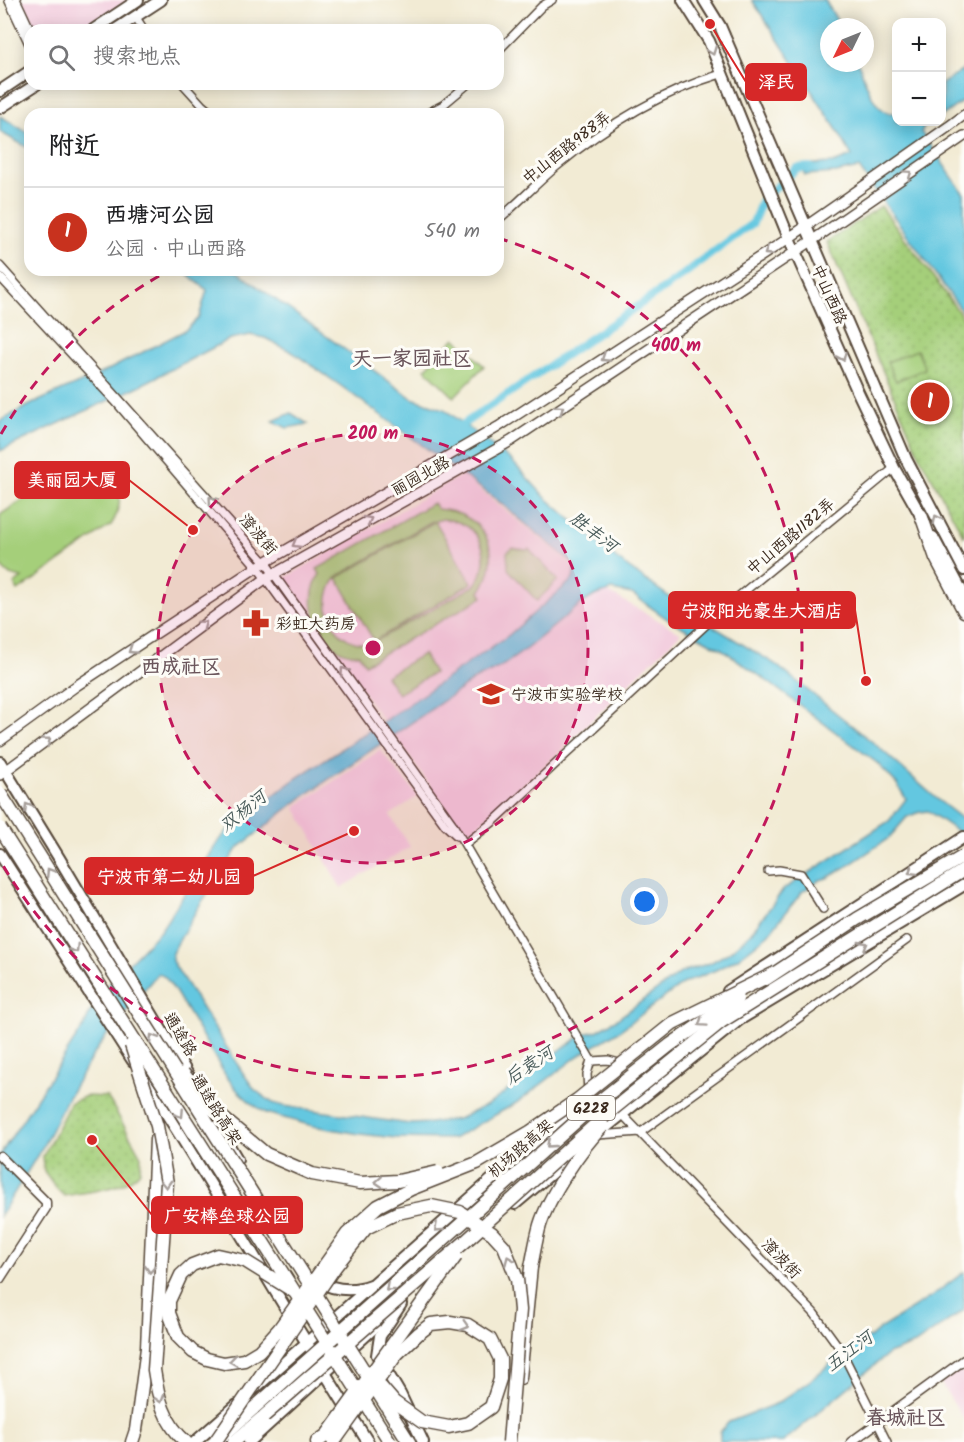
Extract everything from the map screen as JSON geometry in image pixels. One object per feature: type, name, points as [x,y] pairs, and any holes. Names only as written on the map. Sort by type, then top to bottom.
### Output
[{"type":"highway","points":[[921,515],[936,558],[964,611]]},
{"type":"highway","name":"通途路高架","points":[[0,793],[409,1442]]},
{"type":"highway","name":"通途路高架","points":[[0,828],[119,1028],[390,1442]]},
{"type":"highway","name":"机场路高架","points":[[215,1442],[597,1103],[670,1045],[857,920],[964,856]]},
{"type":"highway","name":"机场路高架","points":[[234,1442],[467,1240],[599,1121],[721,1022],[964,870]]},
{"type":"highway","points":[[293,1291],[245,1261],[218,1255],[192,1265],[181,1275],[169,1301],[169,1313],[178,1337],[193,1352],[224,1363],[243,1360],[259,1351],[279,1329],[347,1234],[378,1206],[411,1189],[477,1163],[530,1132],[578,1100],[673,1023],[773,974]]},
{"type":"highway","points":[[119,1028],[157,1126],[167,1183],[154,1370],[158,1396],[167,1419],[186,1442]]},
{"type":"highway","points":[[166,1059],[179,1069],[211,1108],[266,1154],[312,1174],[360,1183],[398,1181],[477,1163]]},
{"type":"highway","points":[[510,1442],[516,1422],[531,1267],[540,1223],[574,1161],[598,1130],[657,1073]]},
{"type":"highway","points":[[132,1442],[136,1430],[147,1348],[157,1126]]},
{"type":"highway","points":[[215,1442],[335,1267],[366,1228],[397,1213],[430,1206],[460,1212],[492,1233],[504,1246],[517,1279],[520,1310],[510,1442]]},
{"type":"highway","points":[[317,1442],[327,1435],[467,1240]]},
{"type":"highway","points":[[334,1442],[358,1410],[371,1391],[378,1382],[398,1354],[431,1324],[450,1322],[468,1325],[490,1339],[500,1359],[500,1379],[491,1407],[468,1423],[448,1427],[422,1422],[394,1402],[380,1386],[372,1378],[358,1362]]},
{"type":"main road","points":[[102,24],[138,0]]},
{"type":"main road","points":[[124,24],[161,0]]},
{"type":"main road","name":"中山西路","points":[[683,0],[709,41],[794,251],[894,468],[964,595]]},
{"type":"main road","name":"中山西路","points":[[704,0],[720,26],[906,459],[964,570]]},
{"type":"main road","points":[[0,91],[24,76]]},
{"type":"main road","points":[[0,108],[28,90]]},
{"type":"main road","name":"丽园北路","points":[[0,741],[76,686],[261,564],[498,427],[807,226],[964,116]]},
{"type":"main road","name":"丽园北路","points":[[2,770],[269,576],[511,441],[813,240],[962,137]]},
{"type":"main road","name":"通途路","points":[[2,770],[123,965],[247,1175],[413,1442]]},
{"type":"main road","points":[[195,1442],[588,1095],[626,1065],[682,1021],[962,838]]},
{"type":"main road","points":[[0,854],[95,1002],[119,1028],[324,1373],[368,1442]]},
{"type":"main road","points":[[249,1442],[401,1304],[596,1135],[738,1020],[964,885]]},
{"type":"main road","points":[[312,1278],[328,1287],[347,1289],[359,1289],[376,1282]]},
{"type":"main road","points":[[401,1304],[380,1336],[377,1355],[400,1394],[423,1442]]},
{"type":"street","points":[[9,0],[24,32]]},
{"type":"street","points":[[16,0],[27,24]]},
{"type":"street","points":[[504,45],[542,6],[552,0]]},
{"type":"street","points":[[135,16],[140,24]]},
{"type":"street","name":"中山西路988弄","points":[[504,215],[555,168],[599,134],[640,109],[699,81],[721,74]]},
{"type":"street","points":[[188,90],[206,108]]},
{"type":"street","points":[[437,108],[461,90]]},
{"type":"street","name":"澄波街","points":[[0,266],[261,564],[465,844],[592,1060]]},
{"type":"street","name":"澄波街","points":[[0,277],[89,368]]},
{"type":"street","name":"中山西路1182弄","points":[[465,844],[493,822],[722,610],[894,468]]},
{"type":"street","points":[[768,871],[778,870],[801,874],[823,909]]},
{"type":"street","points":[[596,1135],[641,1132],[907,939]]},
{"type":"street","points":[[588,1095],[587,1074],[592,1060],[608,1060],[626,1065]]},
{"type":"street","name":"澄波街","points":[[622,1114],[814,1313],[841,1350],[887,1442]]},
{"type":"street","points":[[0,1156],[46,1202],[46,1208],[0,1279]]},
{"type":"street","points":[[851,1442],[964,1360]]},
{"type":"shaded area","points":[[20,0],[130,0],[93,24],[32,24]]},
{"type":"shaded area","name":"宁波市实验学校","points":[[462,475],[596,585],[681,633],[555,756],[466,836],[283,579]]},
{"type":"shaded area","points":[[380,750],[418,796],[390,815],[410,847],[341,888],[295,807]]},
{"type":"shaded area","points":[[964,1366],[964,1420],[940,1382]]},
{"type":"green space","points":[[881,206],[964,319],[964,537],[920,457],[827,242]]},
{"type":"green space","points":[[455,338],[484,366],[454,397],[425,369]]},
{"type":"green space","points":[[917,350],[925,369],[896,381],[887,362]]},
{"type":"green space","points":[[75,465],[99,469],[108,475],[118,491],[117,513],[111,525],[18,591],[14,584],[22,578],[10,575],[0,566],[0,515]]},
{"type":"green space","points":[[433,503],[437,509],[453,512],[478,526],[486,537],[490,549],[491,563],[488,577],[480,592],[483,597],[365,664],[359,654],[346,653],[334,647],[318,626],[312,599],[314,586],[320,574],[317,569]],"holes":[[[443,519],[467,526],[481,542],[484,564],[481,575],[474,586],[372,643],[359,643],[339,632],[328,612],[331,587],[338,576],[432,521],[434,522],[337,578],[374,641],[472,583],[435,521]]]},
{"type":"green space","points":[[512,548],[529,549],[558,580],[537,601],[508,569],[507,552]]},
{"type":"green space","points":[[423,654],[434,673],[398,694],[386,676]]},
{"type":"green space","points":[[86,1096],[107,1097],[141,1156],[140,1171],[126,1182],[116,1186],[64,1196],[44,1171],[42,1158],[70,1103]]},
{"type":"water","points":[[752,0],[825,0],[836,18],[820,18],[820,72],[861,72],[876,103],[881,109],[892,112],[892,126],[926,126],[921,132],[964,194],[964,314],[859,168],[836,173],[805,175],[800,165],[833,163],[852,156]]},
{"type":"water","points":[[964,69],[964,100],[946,113],[946,81]]},
{"type":"water","points":[[0,116],[24,130],[24,146],[0,132]]},
{"type":"water","points":[[190,276],[243,276],[412,398],[444,409],[511,460],[545,497],[618,560],[693,614],[775,664],[875,744],[964,820],[964,836],[928,811],[907,817],[889,838],[843,869],[802,892],[768,935],[738,958],[684,983],[619,1031],[578,1056],[518,1102],[453,1139],[396,1138],[360,1134],[313,1126],[266,1113],[252,1104],[226,1076],[175,991],[165,977],[158,973],[93,1055],[42,1148],[0,1216],[0,1156],[5,1147],[84,1026],[93,1006],[110,982],[161,930],[218,842],[230,828],[295,779],[509,635],[573,579],[575,565],[497,500],[341,386],[292,352],[265,338],[250,335],[230,339],[139,386],[0,451],[0,421],[186,330],[199,317],[207,290]],"holes":[[[612,590],[632,594],[666,618],[723,650],[877,763],[897,784],[906,799],[889,821],[784,889],[750,934],[728,953],[710,963],[682,972],[617,1019],[597,1031],[584,1034],[564,1047],[489,1104],[458,1119],[410,1124],[284,1106],[273,1103],[255,1090],[172,961],[172,953],[199,906],[237,849],[300,799],[474,680],[502,666],[594,596]]]},
{"type":"water","points":[[291,413],[308,424],[287,428],[273,421]]},
{"type":"water","name":"五江河","points":[[964,1272],[964,1310],[915,1344],[888,1354],[783,1442],[720,1442],[720,1432],[729,1422],[778,1403],[812,1379],[859,1340],[871,1337]]},
{"type":"waterway","points":[[456,429],[669,285],[753,223],[762,200],[797,168],[810,167]]},
{"type":"place","name":"泽民","points":[[710,24]]},
{"type":"place","name":"西塘河公园","points":[[930,402]]},
{"type":"place","name":"美丽园大厦","points":[[193,530]]},
{"type":"place","name":"彩虹大药房","points":[[256,623]]},
{"type":"place","name":"宁波阳光豪生大酒店","points":[[866,681]]},
{"type":"place","name":"宁波市实验学校","points":[[491,694]]},
{"type":"place","name":"宁波市第二幼儿园","points":[[354,831]]},
{"type":"place","name":"广安棒垒球公园","points":[[92,1140]]},
{"type":"district","name":"天一家园社区","points":[[412,358]]},
{"type":"district","name":"西成社区","points":[[181,666]]},
{"type":"district","name":"春城社区","points":[[906,1417]]},
{"type":"water label","name":"胜丰河","points":[[594,532]]},
{"type":"water label","name":"双杨河","points":[[243,811]]},
{"type":"water label","name":"后袁河","points":[[529,1065]]}]
